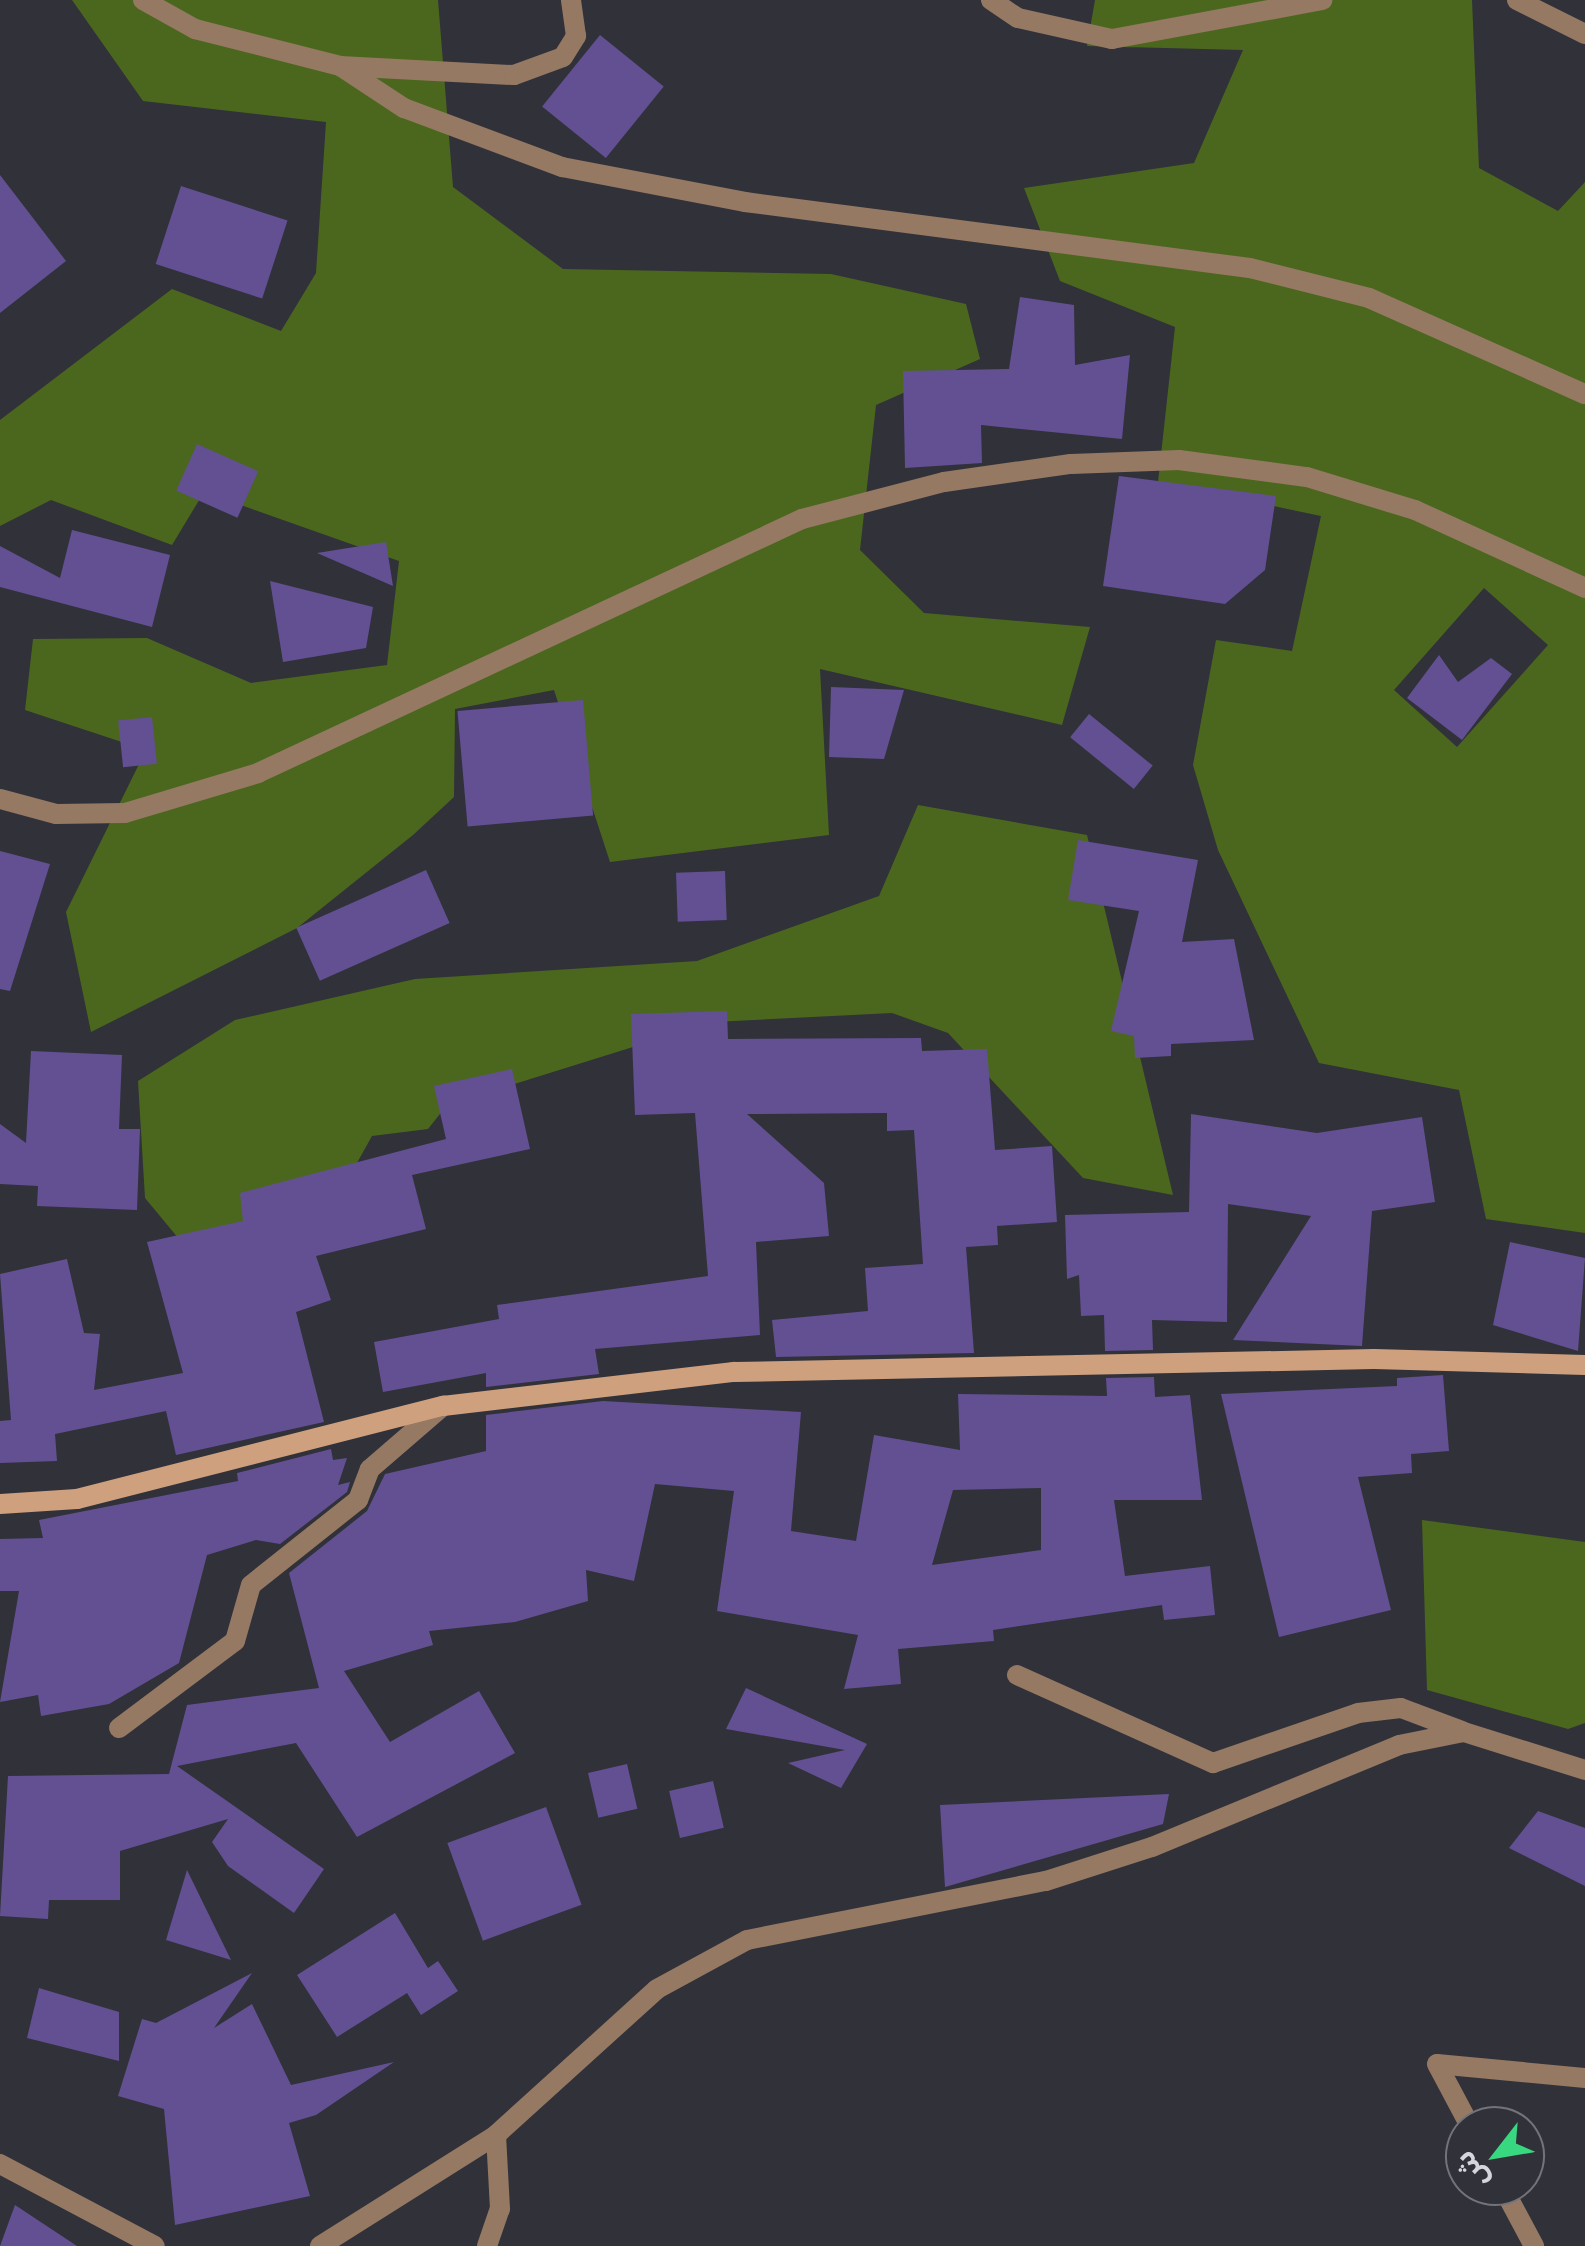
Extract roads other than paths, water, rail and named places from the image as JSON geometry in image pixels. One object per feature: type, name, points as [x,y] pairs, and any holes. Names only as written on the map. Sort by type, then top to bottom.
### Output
[{"type":"main road","points":[[0,1504],[77,1499],[443,1406],[734,1372],[1374,1359],[1585,1365]]},
{"type":"street","points":[[143,0],[195,29],[340,66],[542,72],[576,36],[571,0]]},
{"type":"street","points":[[991,0],[1018,18],[1112,39],[1322,0]]},
{"type":"street","points":[[1517,0],[1585,34]]},
{"type":"street","points":[[340,66],[418,115],[562,168],[745,202],[1250,268],[1370,298],[1585,394]]},
{"type":"street","points":[[0,799],[56,814],[125,813],[258,774],[802,519],[944,482],[1070,464],[1180,460],[1307,477],[1415,510],[1585,588]]},
{"type":"street","points":[[119,1728],[235,1641],[251,1585],[358,1500],[370,1469],[443,1406]]},
{"type":"street","points":[[1017,1675],[1214,1764],[1358,1712],[1401,1708],[1585,1770]]},
{"type":"street","points":[[320,2246],[496,2135],[657,1989],[748,1940],[1046,1880],[1152,1847],[1399,1745],[1464,1732]]},
{"type":"street","points":[[1459,2106],[1437,2064],[1585,2078]]},
{"type":"street","points":[[486,2246],[500,2208],[496,2135]]},
{"type":"street","points":[[0,2164],[155,2246]]},
{"type":"street","points":[[1513,2206],[1534,2246]]}]
